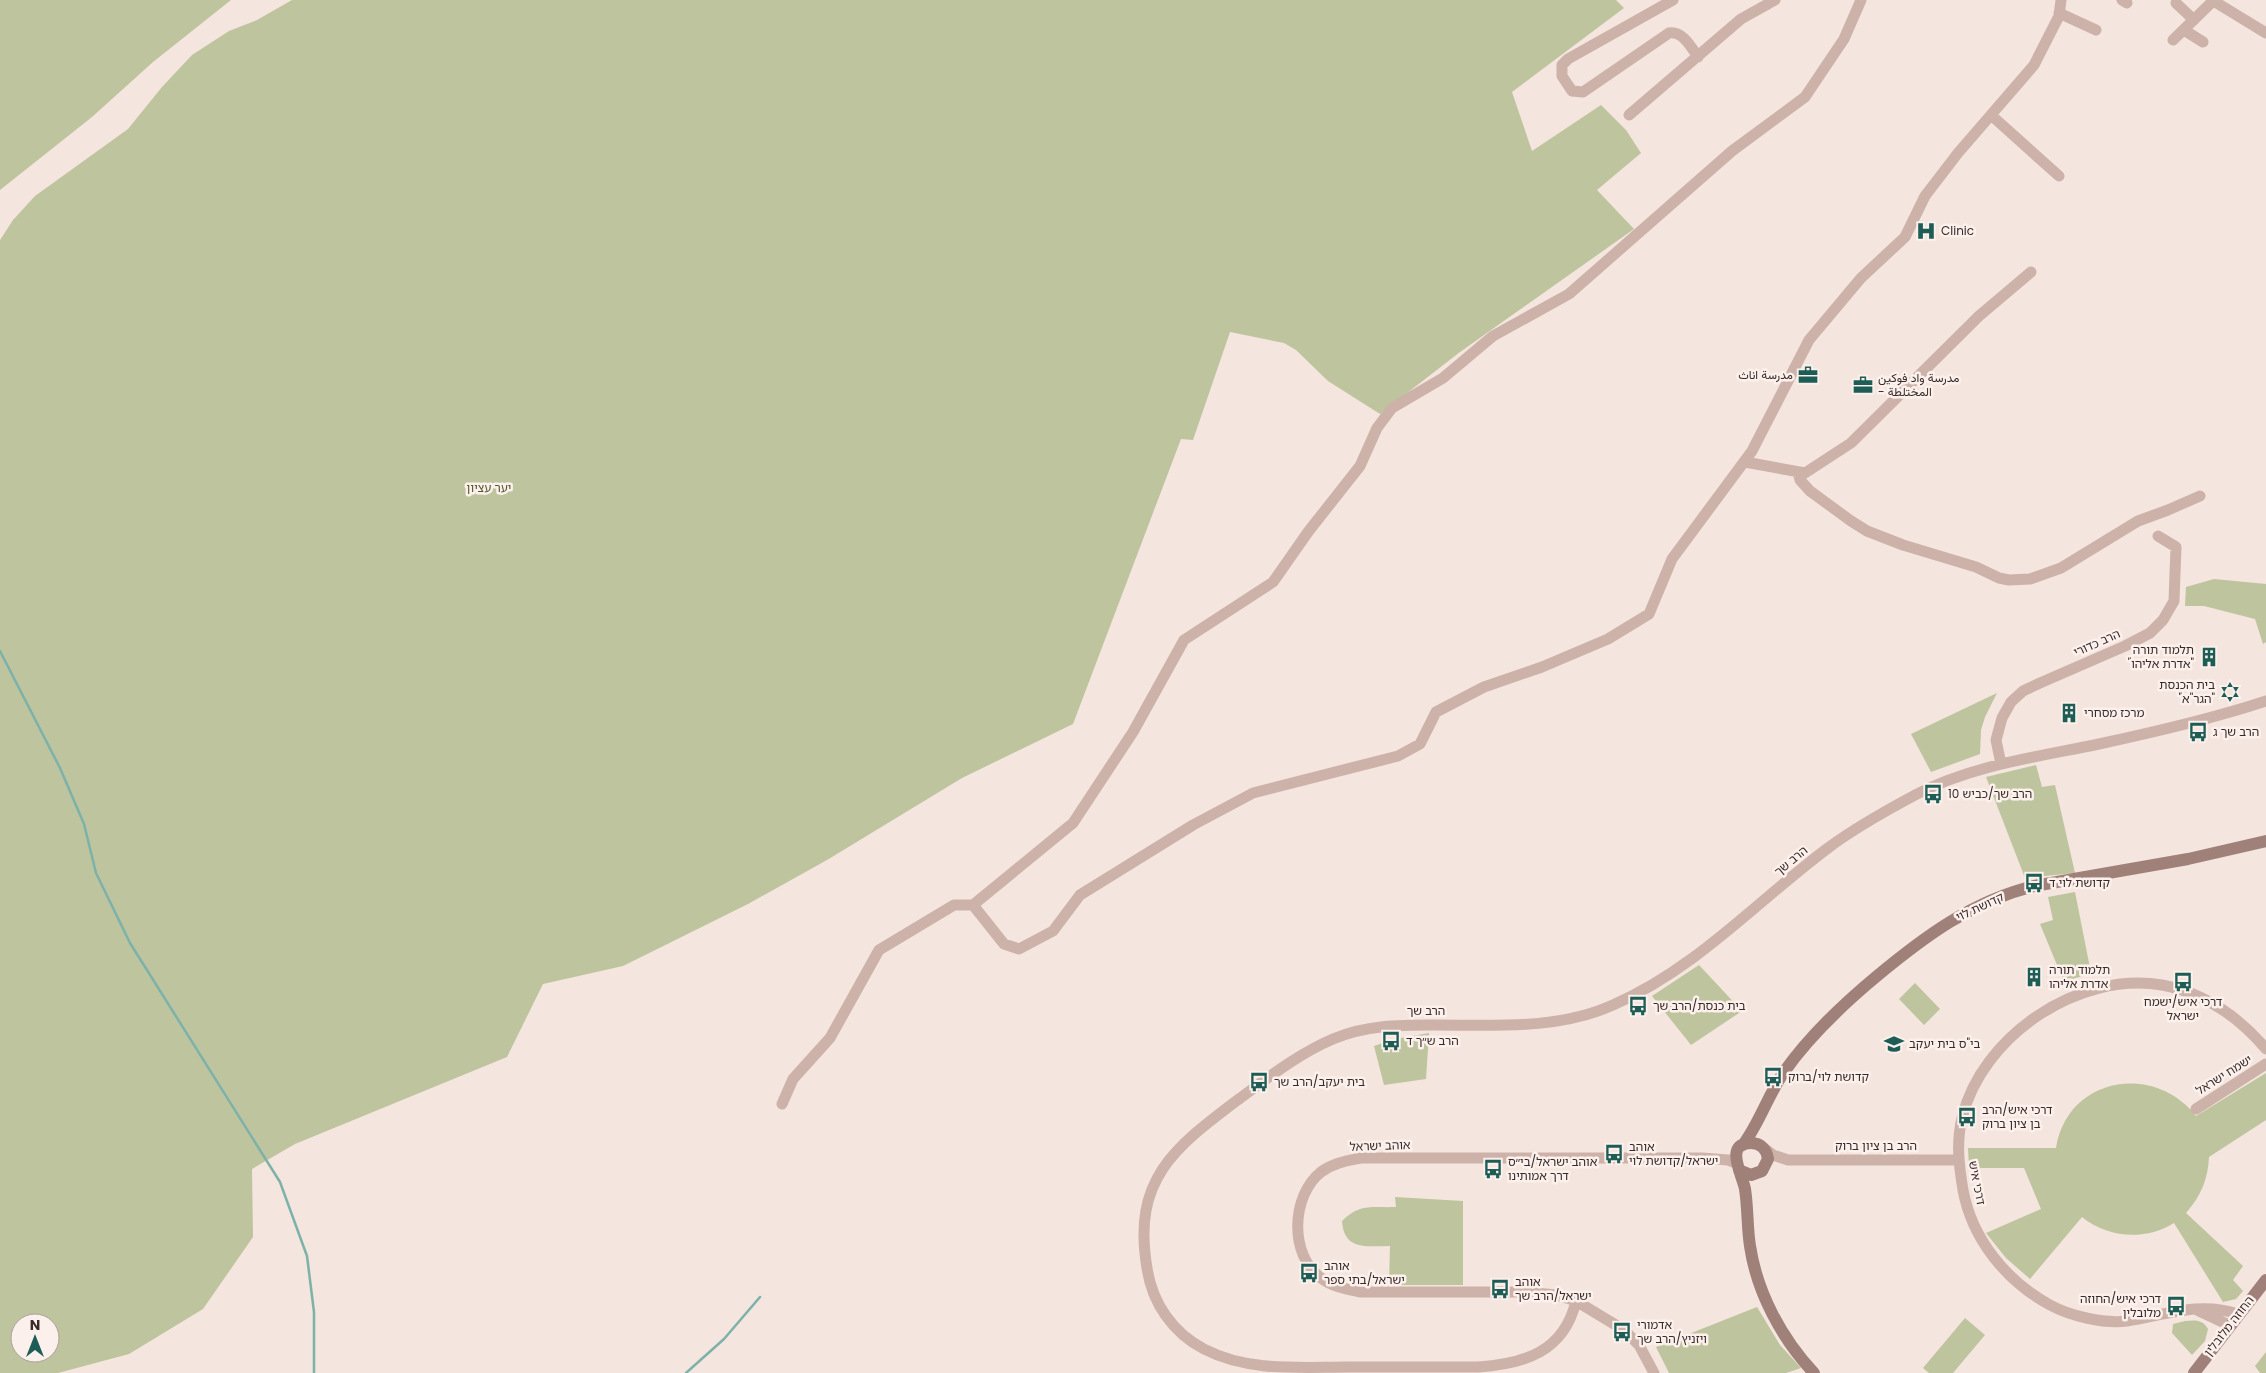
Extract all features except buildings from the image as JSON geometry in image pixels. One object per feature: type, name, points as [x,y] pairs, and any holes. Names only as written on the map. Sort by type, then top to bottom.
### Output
[{"type":"street","points":[[1672,0],[1568,59],[1562,65],[1562,76],[1572,91],[1584,92],[1669,34],[1674,33],[1683,38],[1698,57]]},
{"type":"street","points":[[1629,115],[1741,19],[1775,0]]},
{"type":"street","points":[[782,1104],[793,1079],[830,1038],[878,950],[954,905],[973,905],[1073,823],[1133,732],[1184,640],[1273,582],[1308,532],[1360,466],[1377,428],[1392,408],[1443,378],[1493,336],[1569,294],[1732,152],[1805,97],[1844,40],[1861,0]]},
{"type":"street","points":[[973,905],[1004,944],[1019,949],[1053,931],[1080,895],[1193,825],[1253,793],[1398,756],[1420,744],[1436,712],[1484,687],[1542,667],[1608,639],[1649,614],[1672,559],[1752,451],[1809,340],[1861,278],[1905,237],[1925,196],[1958,153],[2034,65],[2059,13],[2061,0]]},
{"type":"street","points":[[2173,40],[2213,1],[2266,33]]},
{"type":"street","points":[[2176,3],[2194,20]]},
{"type":"street","points":[[2059,13],[2096,30]]},
{"type":"street","points":[[2184,30],[2203,42]]},
{"type":"street","points":[[1990,115],[2059,176]]},
{"type":"street","points":[[1745,462],[1805,473],[1851,444],[1979,316],[2031,272]]},
{"type":"street","points":[[1798,472],[1800,480],[1810,491],[1850,521],[1867,531],[1903,546],[1976,567],[1999,578],[2017,580],[2039,576],[2062,568],[2138,521],[2200,496]]},
{"type":"street","name":"הרב כדורי","points":[[2001,764],[1996,740],[2002,718],[2011,702],[2023,691],[2125,646],[2150,633],[2163,620],[2174,601],[2176,546],[2158,536]]},
{"type":"street","name":"הרב שך","points":[[1576,1301],[1573,1315],[1566,1328],[1553,1343],[1538,1354],[1508,1364],[1478,1367],[1286,1367],[1243,1362],[1205,1350],[1175,1328],[1164,1314],[1150,1284],[1144,1255],[1147,1205],[1163,1167],[1184,1142],[1276,1071],[1314,1048],[1352,1032],[1378,1027],[1536,1023],[1568,1019],[1615,1005],[1683,965],[1831,846],[1863,824],[1921,792],[1947,780],[2001,764],[2196,721],[2266,701]]},
{"type":"street","name":"קדושת לוי","points":[[1741,1147],[1768,1104],[1780,1079],[1818,1029],[1854,995],[1936,929],[1969,910],[2017,890],[2188,859],[2266,841]]},
{"type":"street","name":"דרכי איש","points":[[2238,1314],[2212,1308],[2169,1311],[2126,1321],[2111,1321],[2069,1312],[2052,1306],[2035,1296],[2011,1277],[1981,1240],[1965,1202],[1958,1160],[1962,1117],[1978,1080],[1990,1062],[2016,1032],[2032,1018],[2075,996],[2125,985],[2162,985],[2185,991],[2205,999],[2227,1012],[2266,1049]]},
{"type":"street","name":"ישמח ישראל","points":[[2196,1109],[2266,1064]]},
{"type":"street","name":"קדושת לוי","points":[[1764,1148],[1761,1132],[1768,1104]]},
{"type":"street","points":[[1747,1208],[1752,1187],[1768,1159],[1764,1148],[1751,1143],[1741,1147],[1737,1167],[1745,1186],[1747,1208],[1752,1256],[1765,1297],[1786,1336],[1814,1373]]},
{"type":"street","name":"אוהב ישראל","points":[[1702,1158],[1741,1147]]},
{"type":"street","name":"הרב בן ציון ברוק","points":[[1764,1148],[1780,1158],[1794,1160],[1958,1160]]},
{"type":"street","name":"אוהב ישראל","points":[[1654,1373],[1639,1344],[1626,1331],[1576,1301],[1557,1295],[1523,1292],[1361,1292],[1337,1288],[1320,1277],[1307,1262],[1300,1244],[1297,1225],[1300,1205],[1308,1187],[1320,1172],[1338,1162],[1361,1158],[1702,1158],[1728,1160],[1737,1167]]},
{"type":"street","name":"הרב בן ציון ברוק","points":[[1762,1171],[1774,1163],[1794,1160]]},
{"type":"street","points":[[1737,1167],[1747,1175],[1762,1171]]},
{"type":"street","name":"החוזה מלובלין","points":[[2194,1373],[2229,1325],[2266,1280]]},
{"type":"street","name":"דרכי איש","points":[[2197,1310],[2229,1325]]},
{"type":"green space","points":[[0,0],[231,0],[153,62],[92,117],[0,190]]},
{"type":"green space","name":"יער עציון","points":[[292,0],[1616,0],[1624,8],[1512,92],[1532,151],[1601,105],[1626,130],[1641,153],[1597,190],[1634,229],[1460,352],[1380,414],[1328,381],[1296,350],[1284,343],[1230,332],[1193,440],[1181,439],[1073,724],[962,778],[827,860],[748,904],[623,966],[543,984],[507,1057],[295,1144],[252,1169],[253,1237],[203,1309],[129,1354],[58,1373],[0,1373],[0,240],[13,220],[35,196],[128,129],[162,87],[192,55],[229,31],[257,20]]},
{"type":"green space","points":[[2214,579],[2266,584],[2266,642],[2263,644],[2255,619],[2204,606],[2185,606],[2186,587]]},
{"type":"green space","points":[[1997,693],[1981,730],[1980,754],[1931,772],[1911,734]]},
{"type":"green space","points":[[2036,765],[2042,787],[2055,785],[2075,873],[2025,878],[1986,777]]},
{"type":"green space","points":[[2075,892],[2091,973],[2064,982],[2040,924],[2053,920],[2048,897]]},
{"type":"green space","points":[[1699,965],[1742,1011],[1691,1045],[1652,996]]},
{"type":"green space","points":[[1915,983],[1940,1009],[1924,1025],[1899,999]]},
{"type":"green space","points":[[1429,1033],[1426,1079],[1384,1085],[1374,1046],[1395,1039]]},
{"type":"green space","points":[[2266,1073],[2266,1120],[2209,1157],[2203,1187],[2186,1213],[2243,1266],[2233,1280],[2243,1291],[2236,1299],[2223,1302],[2174,1223],[2151,1233],[2127,1235],[2103,1229],[2082,1217],[2030,1279],[2006,1258],[1986,1233],[2041,1209],[2024,1168],[1969,1168],[1968,1148],[2056,1148],[2063,1124],[2077,1105],[2094,1092],[2114,1085],[2136,1084],[2158,1088],[2178,1099],[2196,1116]]},
{"type":"green space","points":[[1395,1197],[1463,1201],[1463,1285],[1389,1285],[1390,1246],[1358,1245],[1347,1238],[1342,1221],[1349,1215],[1361,1209],[1396,1207]]},
{"type":"green space","points":[[1757,1307],[1780,1345],[1801,1368],[1786,1373],[1669,1373],[1656,1347]]},
{"type":"green space","points":[[1965,1318],[1985,1335],[1953,1373],[1929,1373],[1923,1368]]},
{"type":"green space","points":[[2195,1320],[2204,1323],[2208,1329],[2205,1341],[2192,1355],[2172,1333],[2173,1324]]},
{"type":"green space","points":[[2266,1352],[2266,1373],[2260,1373],[2255,1366]]},
{"type":"waterway","points":[[0,651],[60,768],[84,824],[96,873],[130,943],[280,1182],[307,1256],[314,1312],[314,1373]]},
{"type":"waterway","points":[[686,1373],[724,1339],[760,1297]]},
{"type":"place","name":"Clinic","points":[[1926,231]]},
{"type":"place","name":"مدرسة اناث","points":[[1808,375]]},
{"type":"place","name":"مدرسة واد فوكين - المختلطة","points":[[1863,385]]},
{"type":"place","name":"תלמוד תורה \"אדרת אליהו\"","points":[[2209,657]]},
{"type":"place","name":"בית הכנסת \"הגר\"א\"","points":[[2230,692]]},
{"type":"place","name":"מרכז מסחרי","points":[[2069,713]]},
{"type":"place","name":"הרב שך ג","points":[[2198,732]]},
{"type":"place","name":"הרב שך/כביש 10","points":[[1933,794]]},
{"type":"place","name":"קדושת לוי ד","points":[[2034,883]]},
{"type":"place","name":"תלמוד תורה אדרת אליהו","points":[[2034,977]]},
{"type":"place","name":"דרכי איש/ישמח ישראל","points":[[2183,982]]},
{"type":"place","name":"בית כנסת/הרב שך","points":[[1638,1006]]},
{"type":"place","name":"הרב ש״ך ד","points":[[1391,1041]]},
{"type":"place","name":"בי\"ס בית יעקב","points":[[1894,1044]]},
{"type":"place","name":"קדושת לוי/ברוק","points":[[1773,1077]]},
{"type":"place","name":"בית יעקב/הרב שך","points":[[1259,1082]]},
{"type":"place","name":"דרכי איש/הרב בן ציון ברוק","points":[[1967,1117]]},
{"type":"place","name":"אוהב ישראל/קדושת לוי","points":[[1614,1154]]},
{"type":"place","name":"אוהב ישראל/בי״ס דרך אמותינו","points":[[1493,1169]]},
{"type":"place","name":"אוהב ישראל/בתי ספר","points":[[1309,1273]]},
{"type":"place","name":"אוהב ישראל/הרב שך","points":[[1500,1289]]},
{"type":"place","name":"דרכי איש/החוזה מלובלין","points":[[2176,1306]]},
{"type":"place","name":"אדמורי ויזניץ/הרב שך","points":[[1622,1332]]}]
